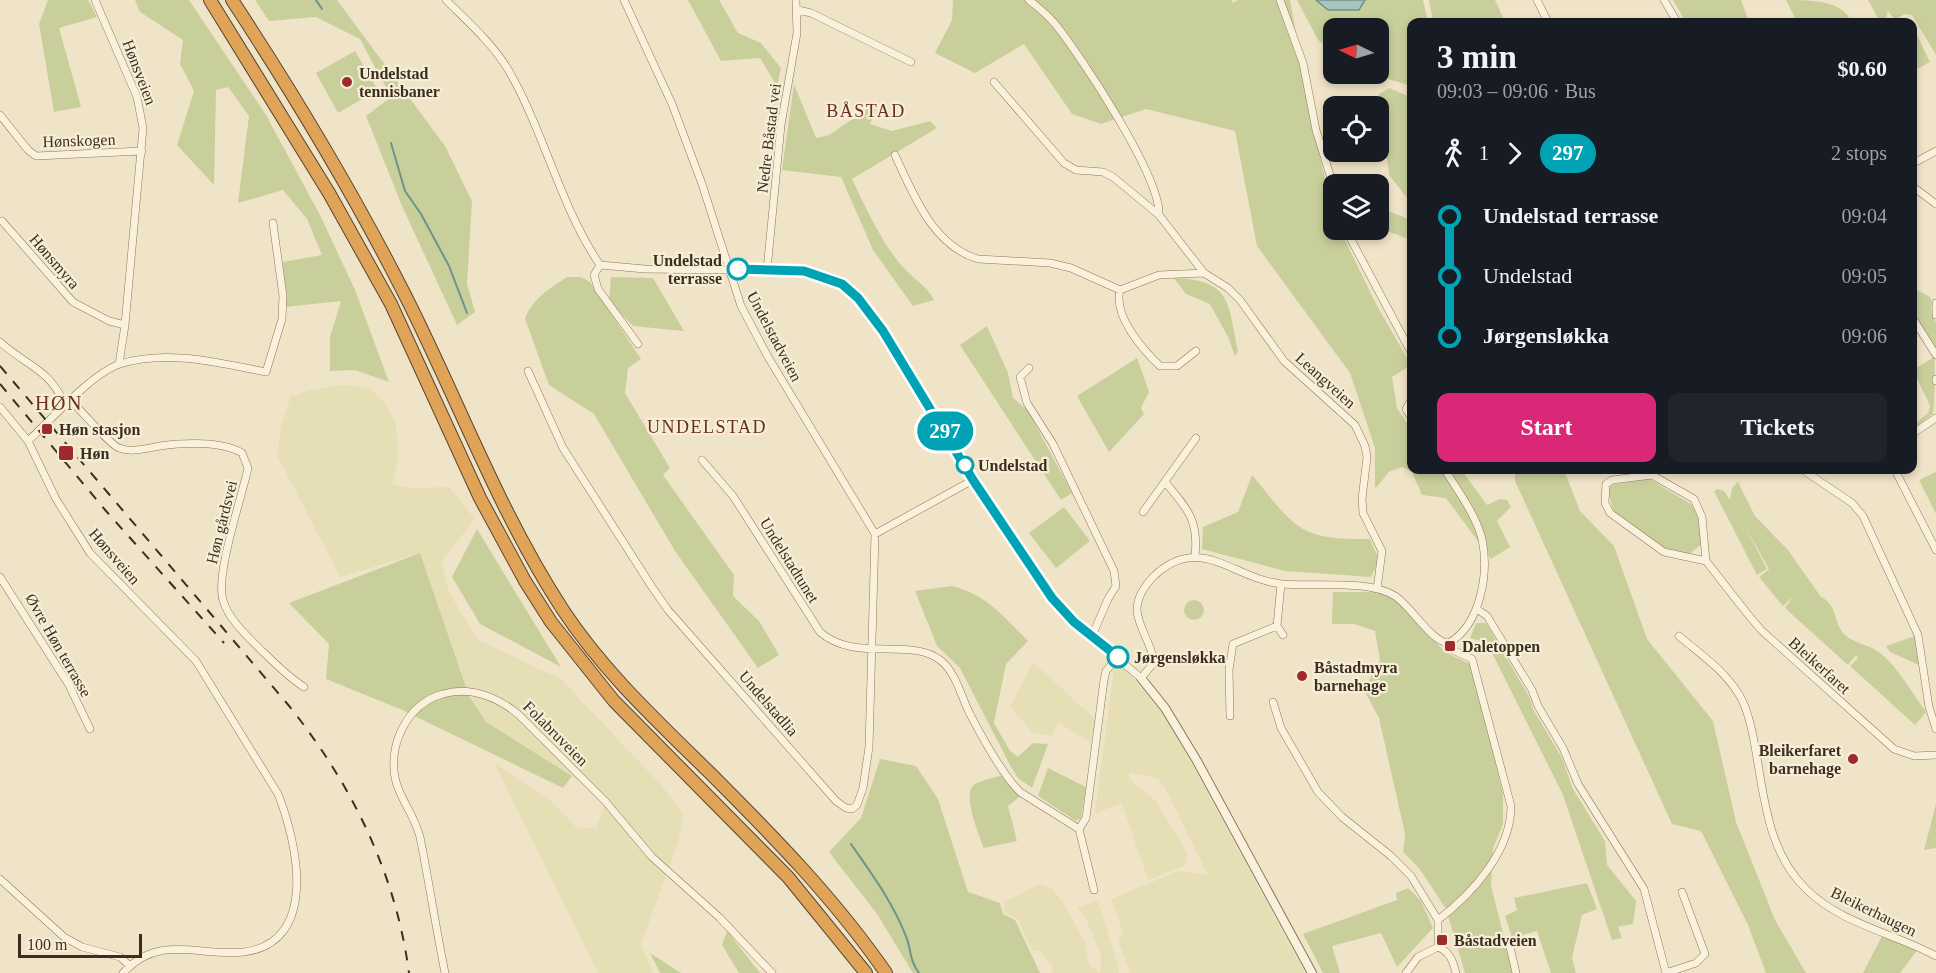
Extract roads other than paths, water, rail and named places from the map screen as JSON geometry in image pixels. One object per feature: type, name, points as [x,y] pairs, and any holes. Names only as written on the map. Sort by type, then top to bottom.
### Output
[{"type":"highway","points":[[210,0],[312,164],[391,304],[480,498],[525,581],[551,622],[614,701],[788,877],[866,973]]},
{"type":"highway","points":[[232,0],[288,85],[351,194],[406,296],[517,533],[566,613],[626,688],[802,866],[837,907],[886,973]]},
{"type":"street","name":"Hønsveien","points":[[95,0],[140,105],[143,128],[125,325],[119,364]]},
{"type":"street","points":[[446,0],[484,39],[509,72],[581,235],[600,266]]},
{"type":"street","name":"Undelstadveien","points":[[624,0],[672,104],[702,184],[728,269],[753,331],[874,534]]},
{"type":"street","name":"Nedre Båstad vei","points":[[767,270],[781,125],[797,33],[796,0]]},
{"type":"street","name":"Leangveien","points":[[1029,0],[1057,26],[1121,124],[1157,196],[1159,215],[1204,273],[1228,288],[1284,361],[1347,416],[1361,436],[1366,457],[1362,499],[1364,513],[1382,551],[1377,589]]},
{"type":"street","points":[[1280,0],[1303,63],[1316,130],[1330,174]]},
{"type":"street","points":[[1537,0],[1546,18]]},
{"type":"street","points":[[1664,0],[1675,18]]},
{"type":"street","points":[[798,10],[811,13],[911,62]]},
{"type":"street","points":[[994,82],[1064,163],[1076,170],[1103,172],[1113,177],[1159,215]]},
{"type":"street","name":"Hønskogen","points":[[0,115],[28,150],[36,156],[142,152]]},
{"type":"street","points":[[1917,161],[1936,151]]},
{"type":"street","points":[[895,154],[915,199],[956,250],[978,259],[1050,263],[1071,268],[1120,290],[1159,275],[1204,273]]},
{"type":"street","points":[[1917,190],[1936,204]]},
{"type":"street","name":"Hønsmyra","points":[[2,221],[73,302],[109,321],[125,325]]},
{"type":"street","points":[[0,408],[28,441],[68,402],[119,364],[178,358],[266,372],[282,319],[280,265],[273,223]]},
{"type":"street","points":[[1351,240],[1407,345]]},
{"type":"street","points":[[600,266],[804,271],[826,276],[842,284],[858,298],[883,331],[973,480],[1052,598],[1074,622],[1141,678],[1165,708],[1197,761],[1312,973]]},
{"type":"street","points":[[600,266],[594,275],[598,289],[638,344]]},
{"type":"street","points":[[1120,290],[1119,301],[1123,316],[1160,366],[1169,368],[1177,366],[1196,351]]},
{"type":"street","points":[[1936,303],[1934,311],[1936,315]]},
{"type":"street","points":[[1917,325],[1936,355]]},
{"type":"street","points":[[0,342],[17,357],[40,369],[55,383],[68,402]]},
{"type":"street","points":[[1029,368],[1020,377],[1027,403],[1053,444],[1114,571],[1116,586],[1092,636]]},
{"type":"street","name":"Undelstadlia","points":[[528,370],[563,448],[668,610],[846,808],[852,809],[857,805],[863,788],[869,747],[874,534]]},
{"type":"street","name":"Høn gårdsvei","points":[[68,402],[91,418],[108,440],[119,448],[132,450],[188,444],[227,448],[242,453],[248,468],[222,576],[222,598],[230,615],[252,641],[289,678],[304,687]]},
{"type":"street","points":[[1917,431],[1936,418]]},
{"type":"street","points":[[1143,512],[1196,438]]},
{"type":"street","name":"Hønsveien","points":[[28,441],[56,499],[90,553],[176,640],[202,671],[278,794],[295,850],[297,891],[294,909],[275,939],[263,947],[244,952],[171,949],[146,955],[123,973]]},
{"type":"street","name":"Undelstadtunet","points":[[702,460],[734,496],[820,633],[839,645],[871,649]]},
{"type":"street","points":[[1447,474],[1482,539],[1481,595],[1477,609],[1456,639],[1449,643]]},
{"type":"street","points":[[1809,474],[1852,503],[1863,516],[1918,635],[1929,707],[1936,729]]},
{"type":"street","points":[[1897,474],[1936,550]]},
{"type":"street","points":[[1652,475],[1694,500],[1702,518],[1706,561],[1664,552],[1610,513],[1605,503],[1606,484],[1612,480],[1652,475]]},
{"type":"street","points":[[874,534],[973,480]]},
{"type":"street","points":[[1165,482],[1191,517],[1196,530],[1195,556]]},
{"type":"street","points":[[1141,678],[1152,665],[1153,658],[1138,618],[1140,596],[1152,578],[1166,565],[1195,556],[1211,559],[1248,576],[1281,584],[1377,589],[1396,596],[1438,640],[1449,643],[1453,650],[1472,659],[1509,794],[1511,816],[1504,843],[1488,867],[1461,899],[1438,920]]},
{"type":"street","name":"Bleikerfaret","points":[[1706,561],[1761,630],[1894,750],[1914,756],[1936,755]]},
{"type":"street","name":"Øvre Høn terrasse","points":[[0,577],[69,685],[90,729]]},
{"type":"street","points":[[1281,584],[1277,626],[1283,635]]},
{"type":"street","points":[[1477,609],[1487,616],[1526,679],[1538,706],[1563,748],[1578,784],[1641,882],[1666,973],[1696,963],[1705,954],[1682,892]]},
{"type":"street","points":[[1230,716],[1229,663],[1233,644],[1277,626]]},
{"type":"street","name":"Bleikerhaugen","points":[[1679,636],[1723,671],[1740,695],[1751,725],[1772,832],[1778,850],[1800,882],[1835,910],[1936,956]]},
{"type":"street","points":[[871,649],[909,651],[938,658],[952,675],[970,716],[1012,783],[1020,792],[1079,829],[1094,890]]},
{"type":"street","points":[[1079,829],[1086,818],[1106,671],[1118,657]]},
{"type":"street","name":"Folabruveien","points":[[445,973],[418,828],[397,784],[394,755],[397,741],[412,715],[429,699],[454,691],[483,695],[505,703],[519,715],[605,801],[652,857],[720,918],[772,973]]},
{"type":"street","points":[[1273,702],[1281,728],[1318,792],[1342,817],[1391,856],[1411,876],[1438,920],[1438,947]]},
{"type":"street","points":[[0,879],[64,937],[82,947],[120,957],[130,966]]},
{"type":"street","points":[[1407,973],[1418,957],[1438,947],[1445,950],[1452,958],[1456,973]]},
{"type":"street","points":[[1510,947],[1516,973]]},
{"type":"water","points":[[1316,0],[1365,0],[1359,10],[1328,10]]},
{"type":"waterway","points":[[316,0],[322,9]]},
{"type":"waterway","points":[[391,143],[405,191],[421,214],[449,266],[467,313]]},
{"type":"waterway","points":[[851,844],[894,910],[907,939],[913,963],[919,973]]},
{"type":"railway","points":[[0,366],[290,707],[333,768],[368,832],[382,866],[403,936],[409,973]]},
{"type":"railway","points":[[0,384],[106,511],[224,643]]},
{"type":"place","name":"Undelstad tennisbaner","points":[[347,82]]},
{"type":"place","name":"Undelstad terrasse","points":[[738,269]]},
{"type":"place","name":"Høn stasjon","points":[[47,429]]},
{"type":"place","name":"Høn","points":[[66,453]]},
{"type":"place","name":"Undelstad","points":[[965,465]]},
{"type":"place","name":"Daletoppen","points":[[1450,646]]},
{"type":"place","name":"Jørgensløkka","points":[[1118,657]]},
{"type":"place","name":"Båstadmyra barnehage","points":[[1302,676]]},
{"type":"place","name":"Bleikerfaret barnehage","points":[[1853,759]]},
{"type":"place","name":"Båstadveien","points":[[1442,940]]},
{"type":"district","name":"BÅSTAD","points":[[866,111]]},
{"type":"district","name":"HØN","points":[[59,403]]},
{"type":"district","name":"UNDELSTAD","points":[[707,427]]}]
